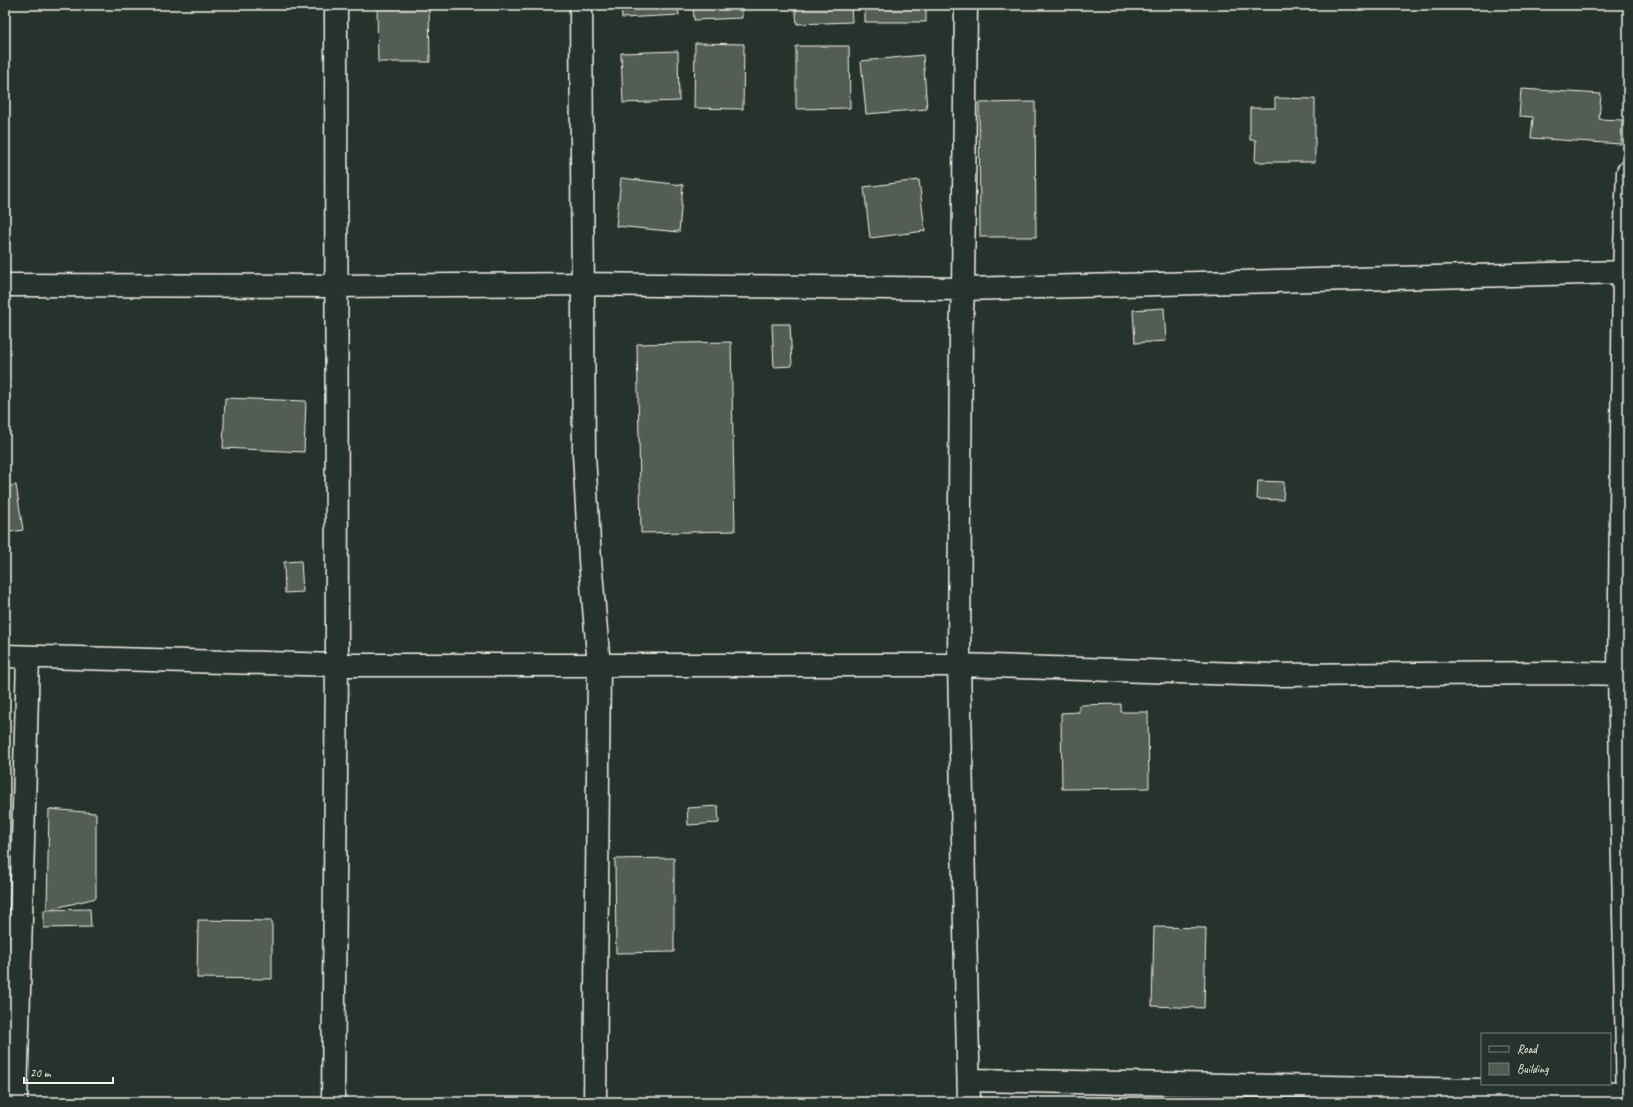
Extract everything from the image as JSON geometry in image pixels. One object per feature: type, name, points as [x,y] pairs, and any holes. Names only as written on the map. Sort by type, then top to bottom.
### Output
[{"type":"street","points":[[333,1102],[337,665],[336,5]]},
{"type":"street","points":[[581,5],[584,454],[590,560],[599,666],[595,1102]]},
{"type":"street","points":[[966,5],[963,289],[961,335],[960,665],[969,1102]]},
{"type":"street","points":[[969,1080],[1305,1094],[1628,1096],[1623,674],[1624,272],[1628,172]]},
{"type":"street","points":[[5,285],[336,286],[583,284],[963,289],[1624,272]]},
{"type":"street","points":[[5,656],[337,665],[960,665],[1273,675],[1623,674]]},
{"type":"street","points":[[16,1102],[28,657]]},
{"type":"building","points":[[377,5],[429,5],[430,62],[378,62]]},
{"type":"building","points":[[621,5],[678,5],[679,15],[622,18]]},
{"type":"building","points":[[693,5],[742,5],[742,18],[694,20]]},
{"type":"building","points":[[795,5],[851,5],[852,22],[797,24]]},
{"type":"building","points":[[865,5],[926,5],[926,22],[865,22]]},
{"type":"building","points":[[695,43],[744,44],[743,109],[694,108]]},
{"type":"building","points":[[796,46],[849,46],[850,108],[796,109]]},
{"type":"building","points":[[678,51],[679,101],[623,103],[621,53]]},
{"type":"building","points":[[923,55],[927,109],[866,114],[861,61]]},
{"type":"building","points":[[1521,89],[1601,94],[1599,119],[1622,120],[1621,144],[1531,138],[1533,117],[1519,116]]},
{"type":"building","points":[[1275,98],[1315,99],[1315,162],[1255,162],[1256,140],[1250,140],[1250,108],[1275,108]]},
{"type":"building","points":[[1035,102],[1036,237],[980,237],[979,103]]},
{"type":"building","points":[[621,178],[683,185],[679,232],[616,226]]},
{"type":"building","points":[[919,180],[925,231],[870,238],[864,187]]},
{"type":"building","points":[[1164,308],[1166,341],[1135,343],[1133,310]]},
{"type":"building","points":[[772,324],[790,324],[792,366],[774,367]]},
{"type":"building","points":[[731,342],[735,531],[641,533],[637,344]]},
{"type":"building","points":[[225,398],[306,401],[304,452],[223,448]]},
{"type":"building","points":[[1258,481],[1284,482],[1283,500],[1257,499]]},
{"type":"building","points":[[16,485],[23,530],[5,533],[5,487]]},
{"type":"building","points":[[301,561],[303,592],[285,593],[284,562]]},
{"type":"building","points":[[1121,704],[1121,712],[1148,712],[1149,788],[1062,789],[1061,713],[1079,712],[1079,705]]},
{"type":"building","points":[[718,806],[719,823],[688,825],[687,808]]},
{"type":"building","points":[[49,809],[96,813],[96,898],[47,910]]},
{"type":"building","points":[[674,858],[674,952],[616,953],[615,859]]},
{"type":"building","points":[[90,909],[91,927],[44,928],[44,910]]},
{"type":"building","points":[[198,920],[272,921],[272,979],[197,978]]},
{"type":"building","points":[[1154,927],[1206,928],[1204,1008],[1152,1006]]}]
